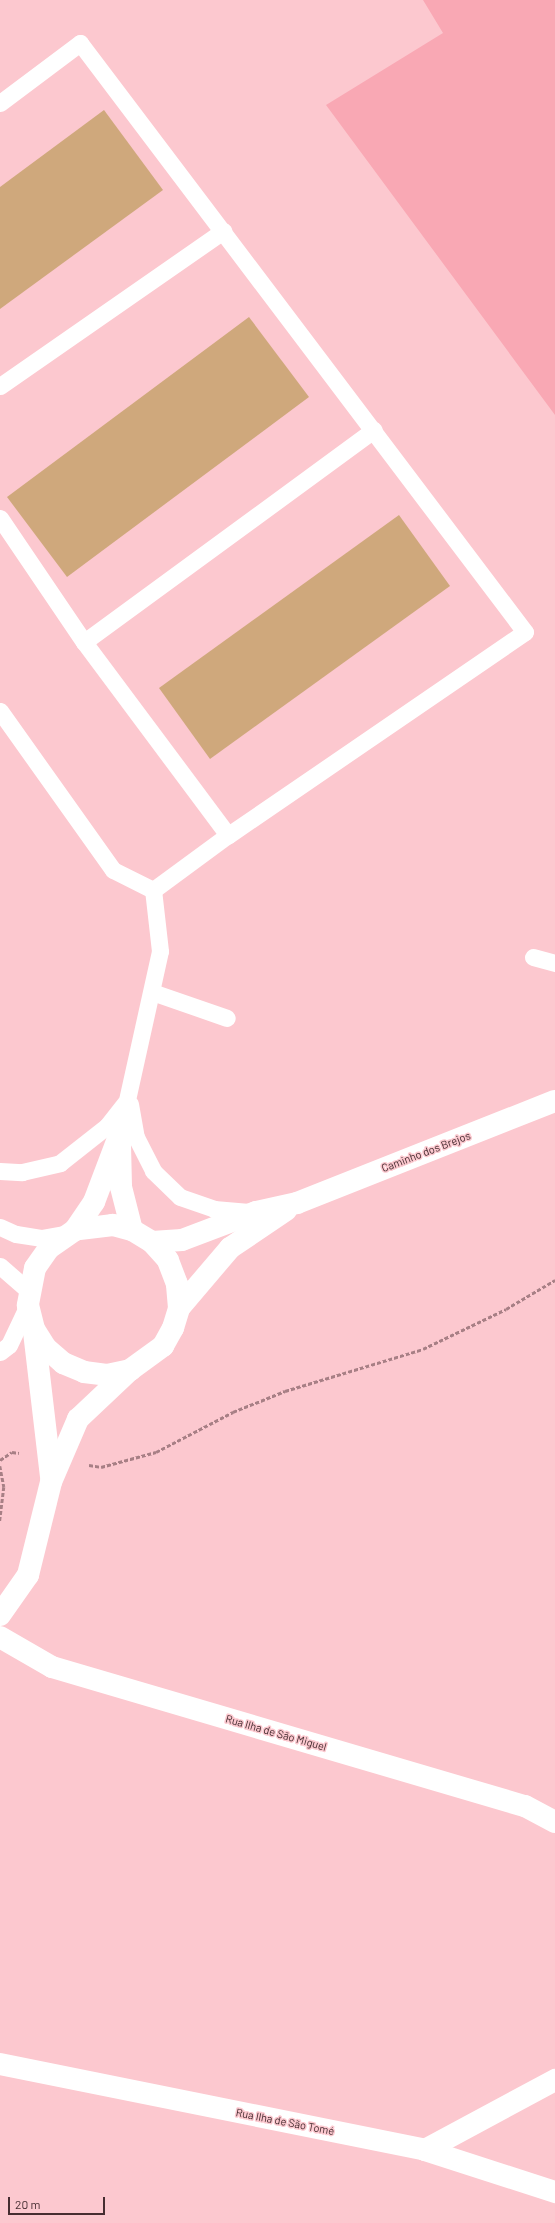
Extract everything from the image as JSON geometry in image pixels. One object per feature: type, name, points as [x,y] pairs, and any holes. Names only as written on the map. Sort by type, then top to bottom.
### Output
[{"type":"street","name":"Caminho dos Brejos","points":[[297,1203],[555,1101]]},
{"type":"street","points":[[119,1136],[121,1187],[132,1230]]},
{"type":"street","points":[[51,1482],[34,1329],[29,1298],[35,1268],[49,1248],[72,1232],[94,1202],[119,1136]]},
{"type":"street","points":[[152,1242],[182,1240],[256,1212],[297,1203]]},
{"type":"street","points":[[178,1308],[230,1248],[297,1203]]},
{"type":"street","points":[[0,1615],[28,1575],[51,1482],[78,1419],[130,1370],[163,1346],[173,1328],[178,1308],[177,1284],[168,1260],[152,1242],[132,1230],[113,1225],[72,1232]]},
{"type":"street","points":[[34,1329],[46,1348],[64,1363],[84,1372],[107,1375],[130,1370]]},
{"type":"street","name":"Rua Ilha de São Miguel","points":[[0,1637],[52,1667],[526,1806],[555,1822]]},
{"type":"street","name":"Rua Ilha de São Tomé","points":[[0,2064],[425,2150],[555,2192]]},
{"type":"street","points":[[425,2150],[555,2080]]},
{"type":"lane","points":[[0,103],[80,44],[374,430],[525,632],[228,835],[153,890]]},
{"type":"lane","points":[[0,386],[223,231]]},
{"type":"lane","points":[[84,642],[374,430]]},
{"type":"lane","points":[[0,518],[84,642],[228,835]]},
{"type":"lane","points":[[0,712],[113,870],[153,890]]},
{"type":"lane","points":[[119,1136],[129,1098],[160,951],[153,890]]},
{"type":"lane","points":[[533,957],[555,963]]},
{"type":"lane","points":[[152,992],[227,1018]]},
{"type":"lane","points":[[0,1171],[22,1172],[60,1163],[107,1126],[129,1098]]},
{"type":"lane","points":[[129,1098],[136,1137],[153,1171],[180,1197],[214,1209],[256,1212]]},
{"type":"lane","points":[[0,1227],[16,1234],[40,1238],[72,1232]]},
{"type":"lane","points":[[0,1266],[29,1298],[9,1345],[0,1352]]},
{"type":"path","points":[[101,1467],[156,1452],[234,1412],[285,1390],[423,1350],[506,1310],[555,1280]]},
{"type":"path","points":[[0,1466],[4,1487],[0,1521]]},
{"type":"shaded area","points":[[423,0],[555,0],[555,415],[326,105],[443,33]]},
{"type":"building","points":[[104,110],[163,190],[0,309],[0,187]]},
{"type":"building","points":[[249,317],[309,397],[67,577],[7,497]]},
{"type":"building","points":[[399,515],[450,586],[210,759],[159,688]]}]
